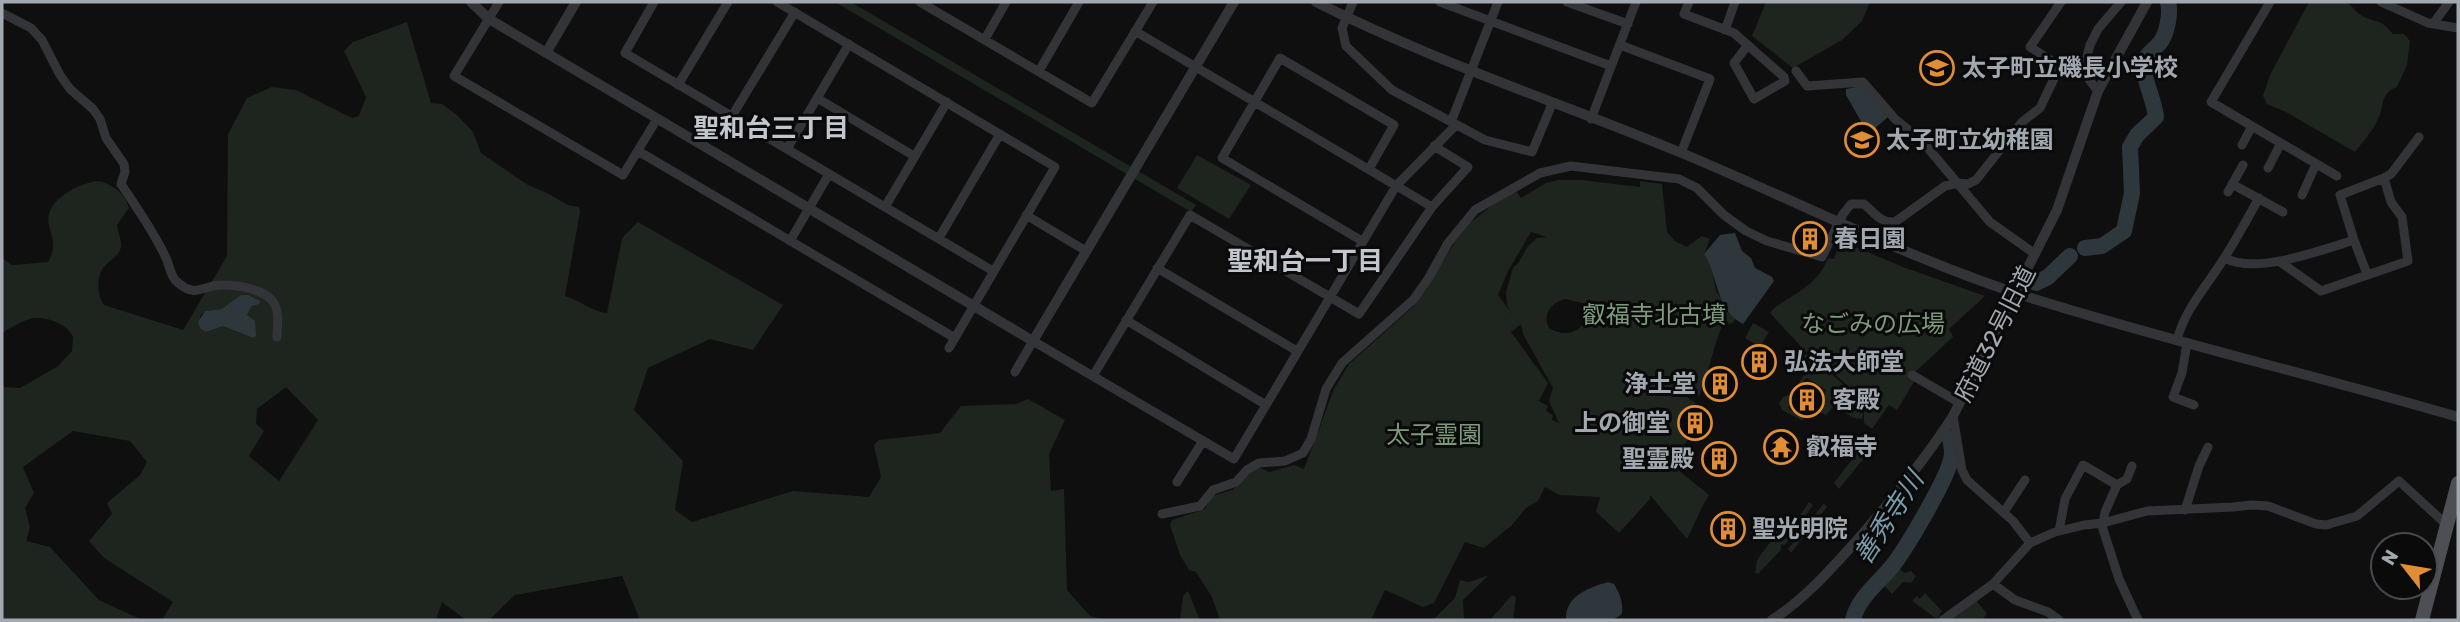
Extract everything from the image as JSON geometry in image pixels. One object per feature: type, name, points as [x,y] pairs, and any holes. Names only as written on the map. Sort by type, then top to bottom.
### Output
[{"type":"main road","points":[[2423,620],[2458,483]]},
{"type":"street","points":[[471,2],[489,19],[1234,459],[1247,470]]},
{"type":"street","points":[[499,2],[454,76],[623,175],[657,119]]},
{"type":"street","points":[[546,53],[576,2]]},
{"type":"street","points":[[654,2],[625,53],[993,271]]},
{"type":"street","points":[[678,85],[728,2]]},
{"type":"street","points":[[778,2],[1055,167],[949,348]]},
{"type":"street","points":[[985,39],[1006,2]]},
{"type":"street","points":[[1039,71],[1079,2]]},
{"type":"street","points":[[927,3],[1092,103],[1153,2]]},
{"type":"street","points":[[1014,372],[1234,2]]},
{"type":"street","points":[[1316,2],[1471,72],[1681,153],[1942,267],[2182,342],[2458,417]]},
{"type":"street","points":[[1353,2],[1342,28],[1346,46],[1392,90],[1453,124],[1485,140],[1532,152],[1552,104]]},
{"type":"street","points":[[1440,2],[1611,66]]},
{"type":"street","points":[[1234,459],[1396,186],[1453,124],[1498,2]]},
{"type":"street","points":[[1567,2],[1628,24]]},
{"type":"street","points":[[1591,118],[1636,2]]},
{"type":"street","points":[[1689,2],[1684,14],[1734,33],[1748,45],[1784,77],[1785,81],[1754,99],[1734,63],[1748,45]]},
{"type":"street","points":[[1725,30],[1735,2]]},
{"type":"street","points":[[2061,2],[2030,47],[2060,66],[2083,72],[2098,91]]},
{"type":"street","points":[[2083,72],[2090,45],[2098,29],[2121,2]]},
{"type":"street","name":"府道32号旧道","points":[[1772,620],[1808,593],[1838,561],[1915,472],[1953,416],[2057,210],[2098,91],[2147,2]]},
{"type":"street","points":[[2270,2],[2211,102],[2337,176]]},
{"type":"street","points":[[2381,2],[2433,24],[2458,28]]},
{"type":"street","points":[[2433,24],[2449,2]]},
{"type":"street","points":[[732,116],[794,12]]},
{"type":"street","points":[[2,13],[31,28],[42,40],[70,89],[93,109],[100,119],[106,138],[124,164],[125,173],[121,184],[150,227],[168,261],[173,278],[188,290],[196,292],[220,285],[246,287],[267,295],[275,303],[278,316],[277,337]]},
{"type":"street","points":[[1135,31],[1432,207]]},
{"type":"street","points":[[787,149],[849,44]]},
{"type":"street","points":[[1620,45],[1710,79],[1681,153]]},
{"type":"street","points":[[1362,240],[1222,158],[1280,58],[1394,125],[1368,169]]},
{"type":"street","points":[[1163,514],[1200,506],[1213,490],[1236,482],[1247,470],[1259,463],[1285,461],[1303,453],[1311,439],[1326,389],[1342,363],[1413,300],[1448,243],[1475,210],[1539,173],[1571,166],[1679,179],[1697,188],[1724,215],[1746,231],[1767,241],[1822,257],[1846,208],[1857,203],[1868,206],[1881,220],[1889,223],[1899,221],[1945,186],[1968,184],[1976,180],[2022,122],[2040,108],[2060,66]]},
{"type":"street","points":[[1796,71],[1803,82],[1812,87],[1863,82],[1895,119],[1922,141],[1990,222],[2035,254]]},
{"type":"street","points":[[817,98],[915,156]]},
{"type":"street","points":[[885,207],[947,102]]},
{"type":"street","points":[[2242,145],[2252,126]]},
{"type":"street","points":[[939,238],[1000,134]]},
{"type":"street","points":[[2367,274],[2340,195],[2390,174],[2419,137]]},
{"type":"street","points":[[2268,168],[2281,143]]},
{"type":"street","points":[[1093,376],[1190,215],[1359,314],[1432,207],[1468,167],[1434,146]]},
{"type":"street","points":[[638,151],[955,338]]},
{"type":"street","points":[[2302,195],[2316,164]]},
{"type":"street","points":[[2243,165],[2230,188],[2259,198],[2283,212]]},
{"type":"street","points":[[790,242],[829,174]]},
{"type":"street","points":[[2279,261],[2321,291],[2408,261],[2402,217],[2391,202],[2384,178]]},
{"type":"street","points":[[2194,405],[2173,397],[2182,373],[2182,322],[2211,274],[2225,258],[2259,198]]},
{"type":"street","points":[[1026,215],[1086,251]]},
{"type":"street","points":[[2225,258],[2235,263],[2294,260],[2354,240]]},
{"type":"street","points":[[1157,268],[1297,351]]},
{"type":"street","points":[[1126,320],[1266,405]]},
{"type":"street","points":[[1912,376],[1960,403]]},
{"type":"street","points":[[1953,416],[1962,470],[1975,487],[2022,530],[2030,544]]},
{"type":"street","points":[[1177,482],[1203,441]]},
{"type":"street","points":[[2185,510],[2208,447]]},
{"type":"street","points":[[2059,531],[2065,499],[2083,466],[2117,485]]},
{"type":"street","points":[[2132,466],[2127,479],[2117,485],[2102,523],[2116,572],[2138,620]]},
{"type":"street","points":[[2004,512],[2025,480]]},
{"type":"street","points":[[1943,620],[1993,584],[2030,544],[2059,531],[2102,523],[2147,510],[2268,506],[2316,524],[2326,525],[2357,516],[2399,481],[2447,525]]},
{"type":"street","points":[[1993,584],[2016,601],[2048,612],[2059,620]]},
{"type":"green space","points":[[835,2],[851,2],[1196,205],[1191,212]]},
{"type":"green space","points":[[1766,2],[1870,2],[1862,21],[1842,40],[1793,68],[1752,36]]},
{"type":"green space","points":[[2309,2],[2347,2],[2361,15],[2380,22],[2393,34],[2404,34],[2410,41],[2407,65],[2397,87],[2387,93],[2376,123],[2355,152],[2267,104],[2263,96],[2270,75]]},
{"type":"green space","points":[[407,22],[431,103],[442,104],[457,115],[473,132],[481,153],[528,185],[568,205],[579,207],[565,296],[607,313],[622,238],[638,222],[783,305],[753,350],[710,339],[648,368],[634,410],[683,461],[675,510],[692,522],[793,491],[869,497],[881,477],[874,445],[879,440],[940,433],[961,406],[1016,404],[1028,399],[1065,420],[1049,454],[1051,491],[1064,489],[1067,590],[1090,616],[1105,620],[640,620],[622,576],[515,595],[489,620],[466,620],[442,602],[436,620],[162,620],[173,602],[104,558],[89,541],[112,514],[107,503],[140,475],[147,462],[130,441],[73,431],[23,467],[34,493],[25,508],[30,527],[26,541],[50,547],[99,600],[142,620],[2,620],[2,387],[20,388],[58,366],[72,351],[73,337],[62,325],[39,318],[26,320],[2,333],[2,258],[12,265],[48,262],[53,247],[48,220],[51,208],[66,193],[80,186],[95,181],[106,183],[121,193],[129,208],[117,225],[120,250],[103,268],[99,277],[98,287],[104,305],[183,330],[227,256],[228,134],[247,98],[272,87],[296,90],[352,118],[359,116],[366,97],[344,51],[353,42]],"holes":[[[252,306],[247,315],[253,338],[223,326],[206,332],[200,316],[205,311]],[[286,387],[318,420],[279,481],[249,456],[264,431],[256,424],[257,409]]]},
{"type":"green space","points":[[1197,155],[1251,185],[1229,219],[1177,188]]},
{"type":"green space","name":"太子霊園","points":[[1582,180],[1640,187],[1640,181],[1662,184],[1667,232],[1675,241],[1687,247],[1702,236],[1710,239],[1704,254],[1712,270],[1716,291],[1735,319],[1720,331],[1699,396],[1683,387],[1679,392],[1696,403],[1679,422],[1687,428],[1688,439],[1672,465],[1709,495],[1687,539],[1650,495],[1650,499],[1619,533],[1596,512],[1600,497],[1559,495],[1545,487],[1538,501],[1526,508],[1512,525],[1484,548],[1465,542],[1434,603],[1423,607],[1385,590],[1371,620],[1220,620],[1212,597],[1196,572],[1189,570],[1180,555],[1170,525],[1172,520],[1205,509],[1212,496],[1232,490],[1254,470],[1261,468],[1269,472],[1294,465],[1304,469],[1334,389],[1349,364],[1414,306],[1470,223],[1516,191],[1521,198],[1546,183]],"holes":[[[1531,232],[1547,237],[1537,238],[1528,246],[1513,268],[1506,292],[1507,305],[1513,315],[1498,295],[1508,271]],[[1565,299],[1587,306],[1585,321],[1581,327],[1570,333],[1549,328],[1547,323],[1549,310]],[[1521,324],[1523,334],[1553,388],[1549,401],[1559,423],[1552,420],[1553,415],[1546,411],[1548,406],[1539,401],[1548,383],[1511,332]]]},
{"type":"green space","name":"なごみの広場","points":[[1846,243],[1903,267],[1985,296],[1949,329],[1953,337],[1914,373],[1917,377],[1897,410],[1889,405],[1872,429],[1864,423],[1864,412],[1850,398],[1850,388],[1812,354],[1805,351],[1770,313],[1812,282],[1828,258],[1834,259],[1839,244]]},
{"type":"green space","points":[[1753,323],[1769,332],[1760,347],[1745,338]]},
{"type":"green space","points":[[1800,353],[1811,356],[1845,386],[1845,401],[1863,414],[1862,419],[1853,418],[1835,405],[1826,415],[1820,412],[1818,407],[1826,390],[1807,378],[1788,408],[1803,418],[1803,421],[1782,410],[1779,403],[1783,397],[1792,394],[1805,373],[1804,368],[1796,363],[1789,371],[1786,370],[1793,358]]},
{"type":"green space","points":[[1857,453],[1864,458],[1839,489],[1834,483]]},
{"type":"green space","points":[[1809,502],[1813,505],[1785,545],[1781,544],[1781,550],[1758,574],[1755,573],[1757,560],[1774,537],[1771,530],[1775,528],[1782,542]]},
{"type":"green space","points":[[1824,503],[1827,507],[1791,553],[1788,549]]},
{"type":"green space","points":[[1896,567],[1905,573],[1911,571],[1916,576],[1911,583],[1903,582],[1892,594],[1881,582]]},
{"type":"green space","points":[[1489,575],[1463,600],[1464,620],[1434,619],[1455,598],[1460,580],[1469,582]]},
{"type":"green space","points":[[1188,591],[1200,620],[1180,620],[1183,596]]},
{"type":"green space","points":[[1925,593],[1942,611],[1937,619],[1912,601],[1917,596],[1920,599]]},
{"type":"green space","points":[[1512,595],[1516,597],[1513,620],[1490,620]]},
{"type":"green space","points":[[1975,599],[1987,614],[1982,620],[1943,620]]},
{"type":"shaded area","points":[[1862,86],[1888,117],[1873,130],[1866,130],[1846,95],[1846,89]]},
{"type":"shaded area","points":[[1735,233],[1742,251],[1751,258],[1755,268],[1772,277],[1774,281],[1743,324],[1727,310],[1704,254],[1720,235]]},
{"type":"shaded area","points":[[241,295],[248,295],[260,301],[252,306],[247,315],[255,321],[256,336],[253,338],[223,326],[206,332],[200,328],[198,322],[205,311],[222,309]]},
{"type":"shaded area","points":[[1608,582],[1614,584],[1619,595],[1621,615],[1612,620],[1566,620],[1569,605],[1579,594]]},
{"type":"waterway","name":"善秀寺川","points":[[2085,248],[2102,246],[2124,231],[2132,193],[2130,147],[2137,135],[2156,117],[2144,74],[2144,62],[2164,35],[2169,18],[2168,2]]},
{"type":"waterway","name":"善秀寺川","points":[[2036,283],[2048,277],[2070,256]]},
{"type":"waterway","name":"善秀寺川","points":[[1853,620],[1864,597],[1900,555],[1937,493],[1950,464],[1950,438]]},
{"type":"place","name":"太子町立磯長小学校","points":[[1937,68]]},
{"type":"place","name":"太子町立幼稚園","points":[[1862,140]]},
{"type":"place","name":"春日園","points":[[1810,239]]},
{"type":"place","name":"弘法大師堂","points":[[1759,362]]},
{"type":"place","name":"浄土堂","points":[[1720,384]]},
{"type":"place","name":"客殿","points":[[1807,400]]},
{"type":"place","name":"上の御堂","points":[[1695,423]]},
{"type":"place","name":"叡福寺","points":[[1781,447]]},
{"type":"place","name":"聖霊殿","points":[[1719,459]]},
{"type":"place","name":"聖光明院","points":[[1728,529]]},
{"type":"district","name":"聖和台三丁目","points":[[771,128]]},
{"type":"district","name":"聖和台一丁目","points":[[1305,261]]},
{"type":"park label","name":"叡福寺北古墳","points":[[1654,315]]}]
